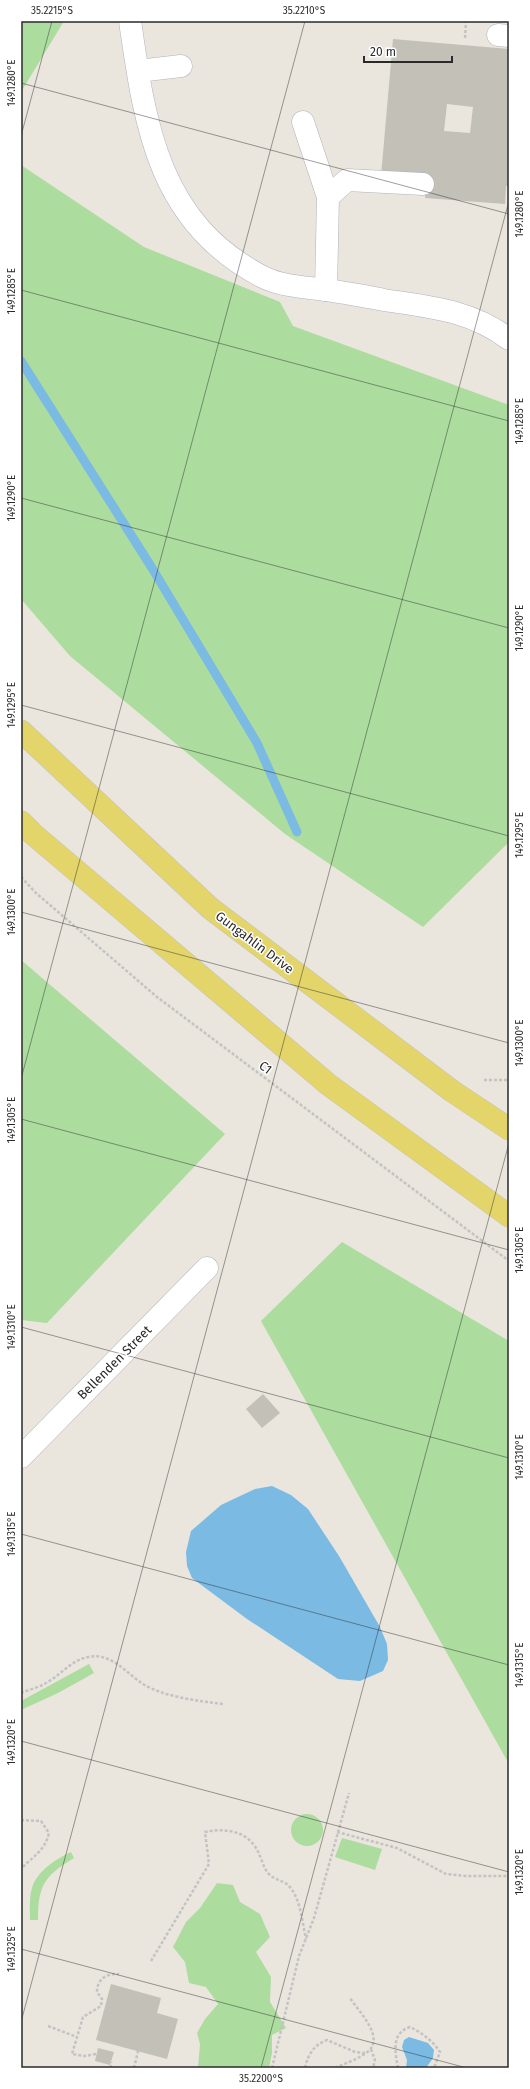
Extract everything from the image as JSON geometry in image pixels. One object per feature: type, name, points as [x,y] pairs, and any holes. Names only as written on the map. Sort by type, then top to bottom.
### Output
[{"type":"main road","name":"Gungahlin Drive","points":[[21,731],[210,908],[452,1091],[509,1129]]},
{"type":"main road","points":[[21,822],[33,834],[329,1085],[509,1216]]},
{"type":"street","points":[[130,21],[149,130],[171,189],[192,220],[222,250],[263,277],[297,287],[326,290],[442,309],[474,318],[509,339]]},
{"type":"street","points":[[138,71],[181,66]]},
{"type":"street","points":[[303,122],[328,197],[326,290]]},
{"type":"street","points":[[328,197],[347,180],[422,184]]},
{"type":"street","name":"Bellenden Street","points":[[21,1457],[207,1268]]},
{"type":"path","points":[[465,38],[466,21]]},
{"type":"path","name":"C1","points":[[21,877],[36,893],[157,997],[509,1261]]},
{"type":"path","points":[[21,1693],[44,1684],[85,1657],[96,1655],[107,1658],[144,1684],[158,1690],[198,1701],[223,1704]]},
{"type":"path","points":[[272,2068],[299,1956],[319,1898],[349,1793]]},
{"type":"path","points":[[21,1820],[41,1820],[49,1833],[48,1840],[36,1856],[21,1869]]},
{"type":"path","points":[[151,1961],[209,1864],[205,1832],[220,1829],[233,1831],[246,1838],[255,1847],[267,1872],[275,1880],[287,1884],[298,1897],[306,1939]]},
{"type":"path","points":[[337,1832],[397,1848],[446,1874],[466,1876],[509,1876]]},
{"type":"path","points":[[96,2054],[85,2056],[72,2054],[83,2017],[100,2006],[102,1999],[97,1992],[100,1981],[111,1974],[119,1974]]},
{"type":"path","points":[[350,1998],[371,2029],[374,2038],[371,2049],[375,2060],[373,2068]]},
{"type":"path","points":[[48,2026],[77,2037]]},
{"type":"path","points":[[398,2068],[395,2043],[398,2034],[403,2029],[410,2027],[419,2032],[440,2052],[434,2068]]},
{"type":"path","points":[[305,2068],[309,2054],[321,2042],[327,2040],[355,2052],[366,2053]]},
{"type":"path","points":[[335,2068],[366,2053],[371,2049]]},
{"type":"path","points":[[134,2068],[138,2051]]},
{"type":"path","points":[[111,2062],[111,2068]]},
{"type":"green space","points":[[21,21],[64,21],[21,92]]},
{"type":"green space","points":[[21,165],[144,247],[280,302],[293,326],[509,405],[509,842],[423,927],[285,834],[70,656],[21,599]]},
{"type":"green space","points":[[21,960],[225,1134],[47,1323],[21,1320]]},
{"type":"green space","points":[[342,1242],[509,1341],[509,1764],[261,1321]]},
{"type":"green space","points":[[89,1664],[94,1673],[58,1693],[21,1710],[21,1701]]},
{"type":"green space","points":[[307,1814],[318,1819],[323,1830],[318,1841],[307,1846],[296,1841],[291,1830],[296,1819]]},
{"type":"green space","points":[[342,1838],[382,1849],[375,1870],[335,1857]]},
{"type":"green space","points":[[71,1852],[74,1858],[56,1870],[49,1877],[41,1890],[38,1920],[30,1920],[30,1896],[34,1882],[48,1866]]},
{"type":"green space","points":[[217,1883],[233,1885],[240,1902],[260,1914],[270,1937],[256,1952],[271,1977],[270,2002],[286,2028],[272,2035],[272,2053],[269,2068],[198,2068],[200,2044],[197,2033],[205,2019],[218,2004],[206,1987],[189,1983],[185,1962],[173,1947],[186,1922],[200,1908]]},
{"type":"water","points":[[272,1486],[291,1495],[308,1509],[339,1556],[380,1627],[387,1644],[388,1660],[383,1671],[360,1681],[338,1679],[247,1619],[192,1578],[187,1566],[186,1552],[191,1531],[221,1505],[255,1489]]},
{"type":"water","points":[[409,2037],[428,2043],[434,2050],[433,2058],[426,2068],[406,2068],[407,2060],[402,2047],[404,2040]]},
{"type":"building","points":[[393,39],[509,49],[509,186],[506,186],[505,204],[425,198],[427,180],[381,176]],"holes":[[[447,104],[473,107],[470,133],[444,131]]]},
{"type":"building","points":[[263,1394],[280,1413],[262,1428],[246,1409]]},
{"type":"building","points":[[111,1984],[161,1998],[157,2013],[178,2019],[167,2059],[96,2040]]},
{"type":"building","points":[[98,2048],[114,2052],[110,2065],[95,2061]]},
{"type":"waterway","points":[[21,361],[152,568],[257,743],[297,832]]}]
